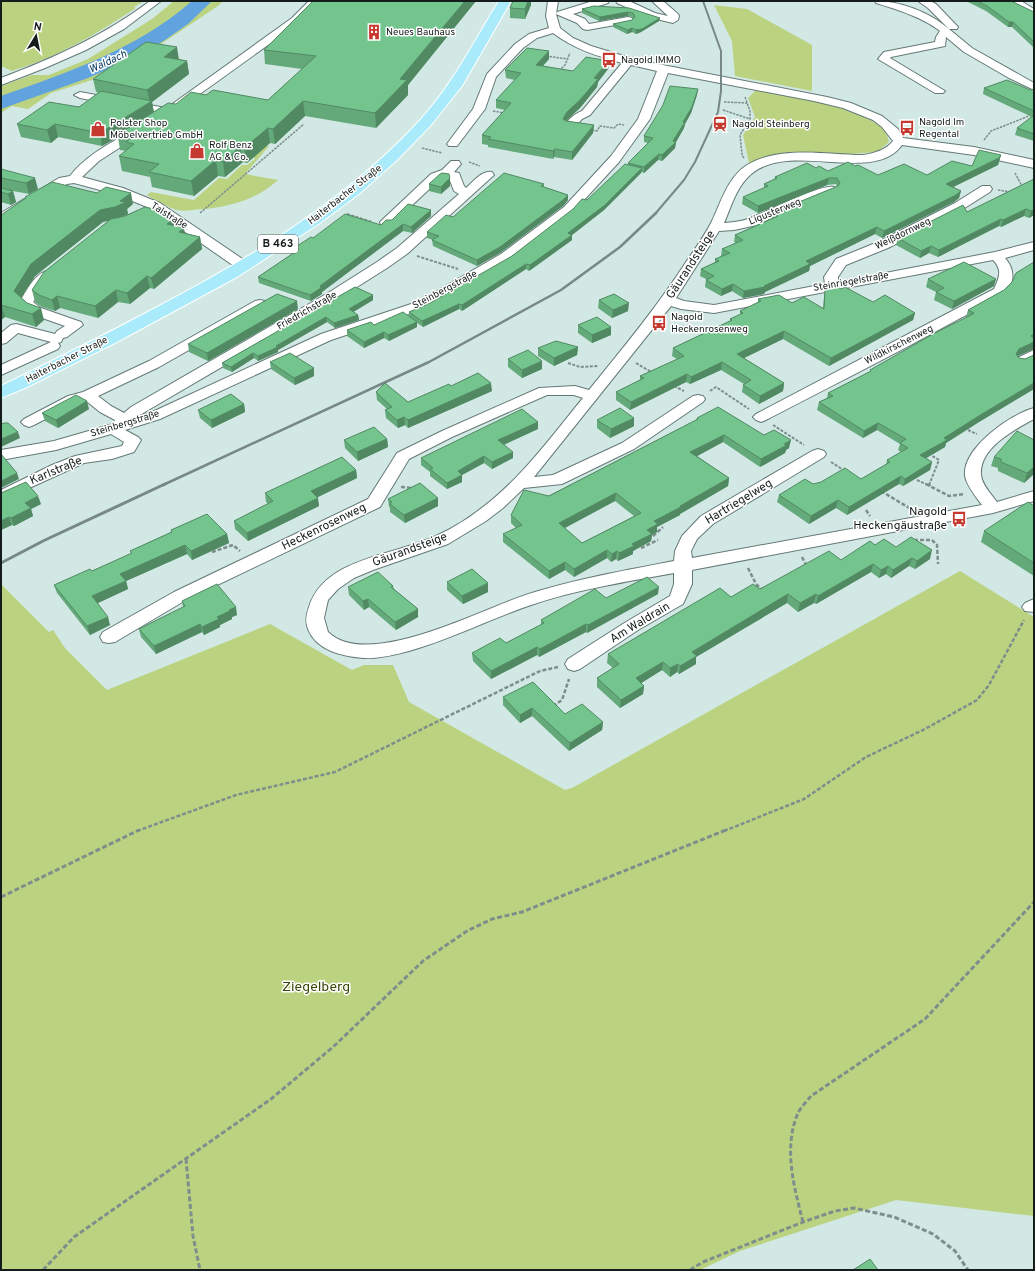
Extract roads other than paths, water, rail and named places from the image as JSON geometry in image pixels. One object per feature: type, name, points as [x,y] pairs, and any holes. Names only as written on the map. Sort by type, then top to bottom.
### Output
[{"type":"main road","name":"Haiterbacher Straße","points":[[1,393],[63,363],[190,297],[245,265],[322,215],[372,176],[402,146],[457,82],[505,1]]},
{"type":"street","points":[[1,82],[90,44],[126,23],[156,1]]},
{"type":"street","points":[[1,205],[23,201],[52,188],[74,175],[91,159],[169,112],[296,20],[315,1]]},
{"type":"street","points":[[553,1],[550,15],[555,29],[571,41],[591,50],[629,61],[827,100],[879,118],[896,133],[899,141],[974,151],[1034,164]]},
{"type":"street","points":[[550,15],[566,14],[604,1]]},
{"type":"street","points":[[621,1],[652,15],[673,20],[674,16],[657,1]]},
{"type":"street","points":[[880,1],[910,11],[938,24],[968,50],[1013,76],[1034,86]]},
{"type":"street","points":[[923,1],[932,6],[950,23],[958,35],[942,34],[940,37],[941,44],[888,54],[883,59],[939,92]]},
{"type":"street","points":[[1014,1],[1034,13]]},
{"type":"street","points":[[566,14],[581,21],[587,27],[628,20]]},
{"type":"street","points":[[453,144],[479,109],[491,76],[519,46],[533,36],[555,29]]},
{"type":"street","points":[[570,126],[578,117],[586,113],[629,61]]},
{"type":"street","name":"Steinbergstraße","points":[[1,455],[56,444],[155,416],[326,337],[425,304],[506,257],[568,210],[630,140],[644,119],[664,68]]},
{"type":"street","points":[[80,95],[169,112]]},
{"type":"street","name":"Gäurandsteige","points":[[899,141],[892,150],[880,155],[862,159],[795,156],[775,158],[751,168],[738,181],[715,227],[669,300],[592,396],[519,483],[485,514],[442,541],[348,574],[328,586],[317,601],[314,617],[316,629],[324,639],[336,647],[358,652],[384,652],[432,639],[478,618],[524,601],[588,583],[993,508],[1034,496]]},
{"type":"street","points":[[386,222],[435,177],[446,173],[455,164]]},
{"type":"street","points":[[446,173],[455,176],[458,188],[467,193]]},
{"type":"street","name":"Talstraße","points":[[74,175],[158,207],[239,263],[245,265]]},
{"type":"street","name":"Friedrichstraße","points":[[113,429],[136,410],[304,306],[382,265],[402,251],[488,175]]},
{"type":"street","points":[[38,184],[52,188]]},
{"type":"street","name":"Ligusterweg","points":[[715,227],[734,226],[752,222],[782,208],[832,189]]},
{"type":"street","name":"Weißdornweg","points":[[832,286],[831,277],[841,262],[883,245],[960,206],[986,189]]},
{"type":"street","points":[[1,218],[23,201]]},
{"type":"street","points":[[143,213],[158,207]]},
{"type":"street","name":"Steinriegelstraße","points":[[669,300],[681,304],[714,309],[996,256],[1034,246]]},
{"type":"street","name":"Wildkirschenweg","points":[[761,417],[1000,291],[1008,271],[1005,264],[996,256]]},
{"type":"street","points":[[1,371],[57,340],[76,325],[36,311],[26,303],[40,280],[59,265]]},
{"type":"street","points":[[29,422],[73,399],[88,395],[154,364],[273,297]]},
{"type":"street","points":[[1,340],[16,328],[57,340]]},
{"type":"street","name":"Heckenrosenweg","points":[[109,637],[180,596],[374,502],[403,456],[447,434],[544,391],[575,390],[592,396]]},
{"type":"street","points":[[88,395],[99,405],[115,415],[126,419]]},
{"type":"street","points":[[519,483],[556,480],[628,446],[698,399]]},
{"type":"street","points":[[993,508],[981,492],[973,475],[974,464],[978,455],[1001,432],[1034,413]]},
{"type":"street","name":"Karlstraße","points":[[1,496],[58,468],[81,459],[112,454],[128,449],[133,440],[113,429]]},
{"type":"street","name":"Hartriegelweg","points":[[683,566],[683,551],[690,536],[707,520],[818,454]]},
{"type":"street","name":"Am Waldrain","points":[[574,664],[632,626],[676,600],[683,584],[683,566]]},
{"type":"waterway","name":"Waldach","points":[[1,103],[81,74],[134,50],[182,20],[203,1]]},
{"type":"railway","points":[[655,214],[684,180],[695,162],[718,112],[721,91],[721,51],[703,1]]},
{"type":"railway","points":[[163,485],[429,362],[561,290],[620,247],[655,214]]},
{"type":"railway","points":[[1,563],[43,541],[165,484]]},
{"type":"place","name":"Neues Bauhaus","points":[[374,32]]},
{"type":"place","name":"Nagold IMMO","points":[[609,60]]},
{"type":"place","name":"Nagold Steinberg","points":[[720,124]]},
{"type":"place","name":"Nagold Im Regental","points":[[907,128]]},
{"type":"place","name":"Polster Shop Möbelvertrieb GmbH","points":[[98,129]]},
{"type":"place","name":"Rolf Benz AG & Co.","points":[[197,151]]},
{"type":"place","name":"Nagold Heckenrosenweg","points":[[659,323]]},
{"type":"place","name":"Nagold Heckengäustraße","points":[[959,519]]},
{"type":"park label","name":"Ziegelberg","points":[[316,987]]}]
